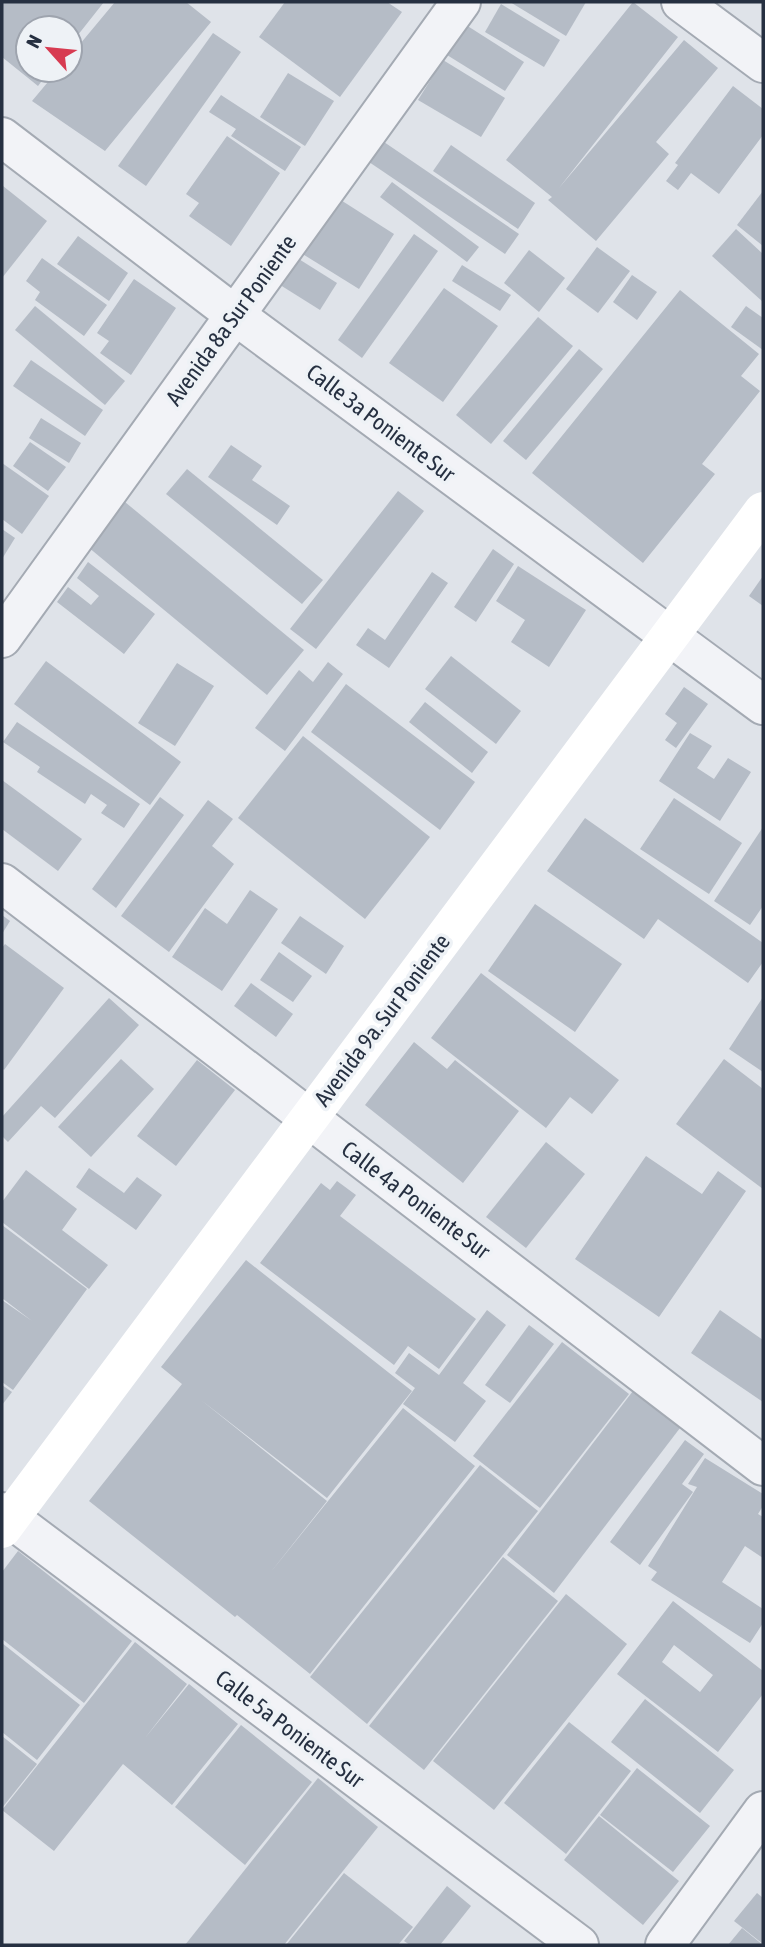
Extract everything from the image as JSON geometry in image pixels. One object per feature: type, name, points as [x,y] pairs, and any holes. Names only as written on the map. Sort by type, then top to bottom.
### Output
[{"type":"main road","name":"Avenida 9a. Sur Poniente","points":[[4,1519],[309,1118],[763,511]]},
{"type":"street","name":"Avenida 8a Sur Poniente","points":[[2,638],[461,2]]},
{"type":"street","points":[[681,2],[763,63]]},
{"type":"street","name":"Calle 3a Poniente Sur","points":[[2,137],[235,315],[763,705]]},
{"type":"street","name":"Calle 4a Poniente Sur","points":[[2,883],[763,1466]]},
{"type":"street","name":"Calle 5a Poniente Sur","points":[[4,1519],[579,1945]]},
{"type":"street","points":[[665,1945],[763,1811]]},
{"type":"building","points":[[2,2],[104,2],[84,27],[84,14],[14,14],[14,67],[2,57]]},
{"type":"building","points":[[115,2],[186,2],[211,22],[105,151],[32,101],[46,84],[84,84],[84,39]]},
{"type":"building","points":[[285,2],[387,2],[402,12],[340,97],[259,37]]},
{"type":"building","points":[[510,2],[586,2],[566,36]]},
{"type":"building","points":[[633,2],[678,37],[559,188],[684,40],[718,68],[656,142],[669,154],[596,241],[548,200],[552,197],[506,160]]},
{"type":"building","points":[[501,4],[560,40],[544,67],[485,32]]},
{"type":"building","points":[[466,25],[524,62],[505,91],[447,55]]},
{"type":"building","points":[[213,33],[241,52],[146,186],[118,166]]},
{"type":"building","points":[[443,60],[505,98],[481,137],[418,100]]},
{"type":"building","points":[[288,73],[334,101],[305,146],[260,117]]},
{"type":"building","points":[[733,86],[763,109],[763,135],[719,194],[691,173],[678,190],[666,181],[678,165],[675,163]]},
{"type":"building","points":[[221,95],[301,147],[285,171],[231,136],[236,129],[209,112]]},
{"type":"building","points":[[227,136],[280,173],[231,246],[189,216],[199,203],[186,194]]},
{"type":"building","points":[[384,142],[519,234],[505,254],[369,162]]},
{"type":"building","points":[[451,145],[535,203],[518,229],[433,171]]},
{"type":"building","points":[[392,182],[479,247],[467,262],[380,197]]},
{"type":"building","points":[[3,186],[47,221],[2,278],[2,188]]},
{"type":"building","points":[[763,191],[763,246],[737,225]]},
{"type":"building","points":[[336,197],[394,234],[359,289],[301,253]]},
{"type":"building","points":[[736,229],[763,254],[763,302],[712,256]]},
{"type":"building","points":[[414,234],[438,251],[362,358],[338,340]]},
{"type":"building","points":[[78,236],[128,273],[109,301],[57,264]]},
{"type":"building","points":[[597,247],[630,271],[598,313],[566,289]]},
{"type":"building","points":[[529,250],[565,278],[539,312],[504,283]]},
{"type":"building","points":[[294,256],[337,283],[320,310],[277,283]]},
{"type":"building","points":[[42,258],[107,305],[84,336],[35,300],[40,292],[26,281]]},
{"type":"building","points":[[462,265],[511,295],[500,311],[452,281]]},
{"type":"building","points":[[632,275],[657,292],[637,320],[613,302]]},
{"type":"building","points":[[134,279],[176,308],[131,375],[100,353],[109,341],[97,333]]},
{"type":"building","points":[[444,288],[498,326],[443,402],[389,363]]},
{"type":"building","points":[[680,290],[759,354],[741,376],[760,391],[702,464],[715,474],[643,563],[532,473]]},
{"type":"building","points":[[35,306],[125,381],[105,405],[15,330]]},
{"type":"building","points":[[746,306],[763,318],[763,350],[731,327]]},
{"type":"building","points":[[538,317],[573,346],[491,444],[456,415]]},
{"type":"building","points":[[579,349],[603,369],[526,460],[503,441]]},
{"type":"building","points":[[31,360],[103,410],[85,436],[13,386]]},
{"type":"building","points":[[41,418],[81,443],[69,463],[29,438]]},
{"type":"building","points":[[30,442],[66,467],[48,491],[13,466]]},
{"type":"building","points":[[231,445],[262,466],[252,480],[290,506],[277,525],[208,477]]},
{"type":"building","points":[[2,463],[49,496],[22,534],[2,519]]},
{"type":"building","points":[[187,469],[323,580],[302,604],[166,494]]},
{"type":"building","points":[[398,491],[424,511],[316,649],[290,629]]},
{"type":"building","points":[[125,502],[304,650],[267,695],[88,547]]},
{"type":"building","points":[[2,529],[15,538],[2,559]]},
{"type":"building","points":[[493,549],[514,564],[476,622],[454,607]]},
{"type":"building","points":[[88,562],[155,614],[124,654],[57,602],[68,587],[91,605],[99,596],[77,578]]},
{"type":"building","points":[[518,566],[586,610],[549,667],[511,642],[525,620],[496,601]]},
{"type":"building","points":[[432,572],[448,583],[389,668],[356,645],[368,628],[385,640]]},
{"type":"building","points":[[763,576],[763,606],[749,596]]},
{"type":"building","points":[[451,656],[521,711],[496,744],[425,689]]},
{"type":"building","points":[[46,661],[181,762],[150,805],[14,704]]},
{"type":"building","points":[[328,662],[343,674],[285,751],[255,728],[299,670],[313,682]]},
{"type":"building","points":[[177,663],[214,686],[175,746],[138,723]]},
{"type":"building","points":[[346,684],[475,782],[440,830],[311,732]]},
{"type":"building","points":[[684,687],[708,704],[676,748],[665,740],[677,723],[665,714]]},
{"type":"building","points":[[425,702],[488,752],[472,773],[409,722]]},
{"type":"building","points":[[17,722],[140,804],[124,828],[101,813],[107,805],[91,794],[85,804],[37,772],[40,767],[3,742]]},
{"type":"building","points":[[690,733],[712,746],[697,768],[714,779],[728,758],[751,772],[720,821],[659,781]]},
{"type":"building","points":[[303,736],[430,837],[365,919],[238,818]]},
{"type":"building","points":[[2,780],[82,839],[58,871],[2,829]]},
{"type":"building","points":[[160,797],[184,815],[116,908],[92,889]]},
{"type":"building","points":[[674,798],[742,843],[709,894],[640,849]]},
{"type":"building","points":[[208,800],[233,819],[212,846],[234,864],[169,952],[121,916]]},
{"type":"building","points":[[585,818],[763,943],[763,962],[748,983],[658,919],[644,939],[547,871]]},
{"type":"building","points":[[763,827],[763,906],[750,925],[714,901]]},
{"type":"building","points":[[250,890],[278,909],[222,991],[172,957],[205,908],[227,924]]},
{"type":"building","points":[[535,904],[622,964],[575,1032],[488,971]]},
{"type":"building","points":[[2,915],[10,921],[2,934]]},
{"type":"building","points":[[300,916],[344,946],[326,974],[281,943]]},
{"type":"building","points":[[5,944],[64,988],[4,1070],[2,948]]},
{"type":"building","points":[[279,952],[312,976],[293,1002],[260,980]]},
{"type":"building","points":[[481,973],[619,1080],[592,1114],[570,1097],[546,1128],[431,1038]]},
{"type":"building","points":[[251,983],[293,1014],[276,1037],[234,1006]]},
{"type":"building","points":[[763,997],[763,1072],[729,1049]]},
{"type":"building","points":[[109,998],[139,1025],[55,1118],[41,1106],[8,1142],[2,1136],[2,1117]]},
{"type":"building","points":[[414,1042],[447,1069],[455,1060],[519,1111],[463,1183],[365,1105]]},
{"type":"building","points":[[121,1059],[154,1089],[91,1157],[58,1127]]},
{"type":"building","points":[[724,1059],[763,1089],[763,1189],[676,1124]]},
{"type":"building","points":[[197,1060],[235,1090],[176,1166],[137,1136]]},
{"type":"building","points":[[546,1142],[585,1174],[526,1248],[486,1217]]},
{"type":"building","points":[[646,1156],[702,1194],[718,1171],[746,1191],[659,1317],[575,1259]]},
{"type":"building","points":[[89,1168],[124,1193],[137,1177],[162,1195],[136,1230],[76,1187]]},
{"type":"building","points":[[26,1170],[77,1209],[62,1230],[108,1265],[89,1289],[2,1222],[2,1202]]},
{"type":"building","points":[[337,1181],[356,1195],[340,1216],[476,1319],[439,1369],[408,1346],[394,1365],[260,1263],[321,1183],[330,1190]]},
{"type":"building","points":[[2,1225],[87,1289],[13,1390],[2,1382],[2,1300],[32,1321],[2,1298]]},
{"type":"building","points":[[246,1260],[412,1391],[327,1498],[201,1400],[327,1501],[270,1573],[403,1408],[475,1466],[310,1674],[89,1501],[182,1384],[161,1367]]},
{"type":"building","points":[[487,1310],[506,1325],[463,1383],[486,1401],[455,1442],[403,1404],[415,1388],[395,1373],[409,1353],[439,1375]]},
{"type":"building","points":[[720,1310],[763,1340],[763,1402],[691,1353]]},
{"type":"building","points":[[529,1325],[554,1344],[510,1403],[485,1385]]},
{"type":"building","points":[[562,1342],[629,1394],[540,1508],[473,1456]]},
{"type":"building","points":[[2,1385],[12,1392],[2,1405]]},
{"type":"building","points":[[633,1391],[680,1428],[554,1593],[507,1555]]},
{"type":"building","points":[[685,1440],[704,1454],[682,1484],[693,1492],[640,1565],[610,1542]]},
{"type":"building","points":[[705,1458],[763,1494],[763,1506],[758,1514],[763,1517],[763,1558],[745,1546],[722,1582],[763,1609],[763,1623],[750,1643],[651,1580],[657,1572],[648,1566],[697,1487],[688,1484]]},
{"type":"building","points":[[480,1465],[538,1511],[367,1724],[310,1677]]},
{"type":"building","points":[[18,1551],[132,1641],[84,1703],[2,1639],[2,1572]]},
{"type":"building","points":[[503,1557],[558,1601],[424,1770],[369,1726]]},
{"type":"building","points":[[566,1594],[627,1644],[494,1810],[433,1761]]},
{"type":"building","points":[[673,1601],[763,1671],[763,1694],[718,1752],[617,1674]],"holes":[[[674,1645],[713,1675],[700,1692],[662,1662]]]},
{"type":"building","points":[[135,1642],[187,1684],[145,1738],[189,1684],[238,1724],[172,1805],[123,1764],[54,1851],[2,1810]]},
{"type":"building","points":[[2,1643],[80,1705],[37,1760],[2,1732]]},
{"type":"building","points":[[645,1699],[734,1770],[700,1813],[611,1742]]},
{"type":"building","points":[[569,1722],[631,1771],[566,1854],[504,1803]]},
{"type":"building","points":[[241,1725],[312,1782],[245,1865],[175,1807]]},
{"type":"building","points":[[2,1736],[37,1764],[2,1808]]},
{"type":"building","points":[[637,1768],[710,1826],[673,1872],[600,1815]]},
{"type":"building","points":[[318,1778],[378,1827],[284,1945],[185,1945]]},
{"type":"building","points":[[599,1816],[679,1881],[643,1925],[564,1860]]},
{"type":"building","points":[[344,1873],[413,1927],[398,1945],[286,1945]]},
{"type":"building","points":[[447,1886],[471,1906],[440,1945],[410,1945],[404,1941]]},
{"type":"building","points":[[757,1893],[763,1898],[763,1944],[734,1921]]},
{"type":"building","points":[[742,1928],[763,1945],[728,1945]]}]
